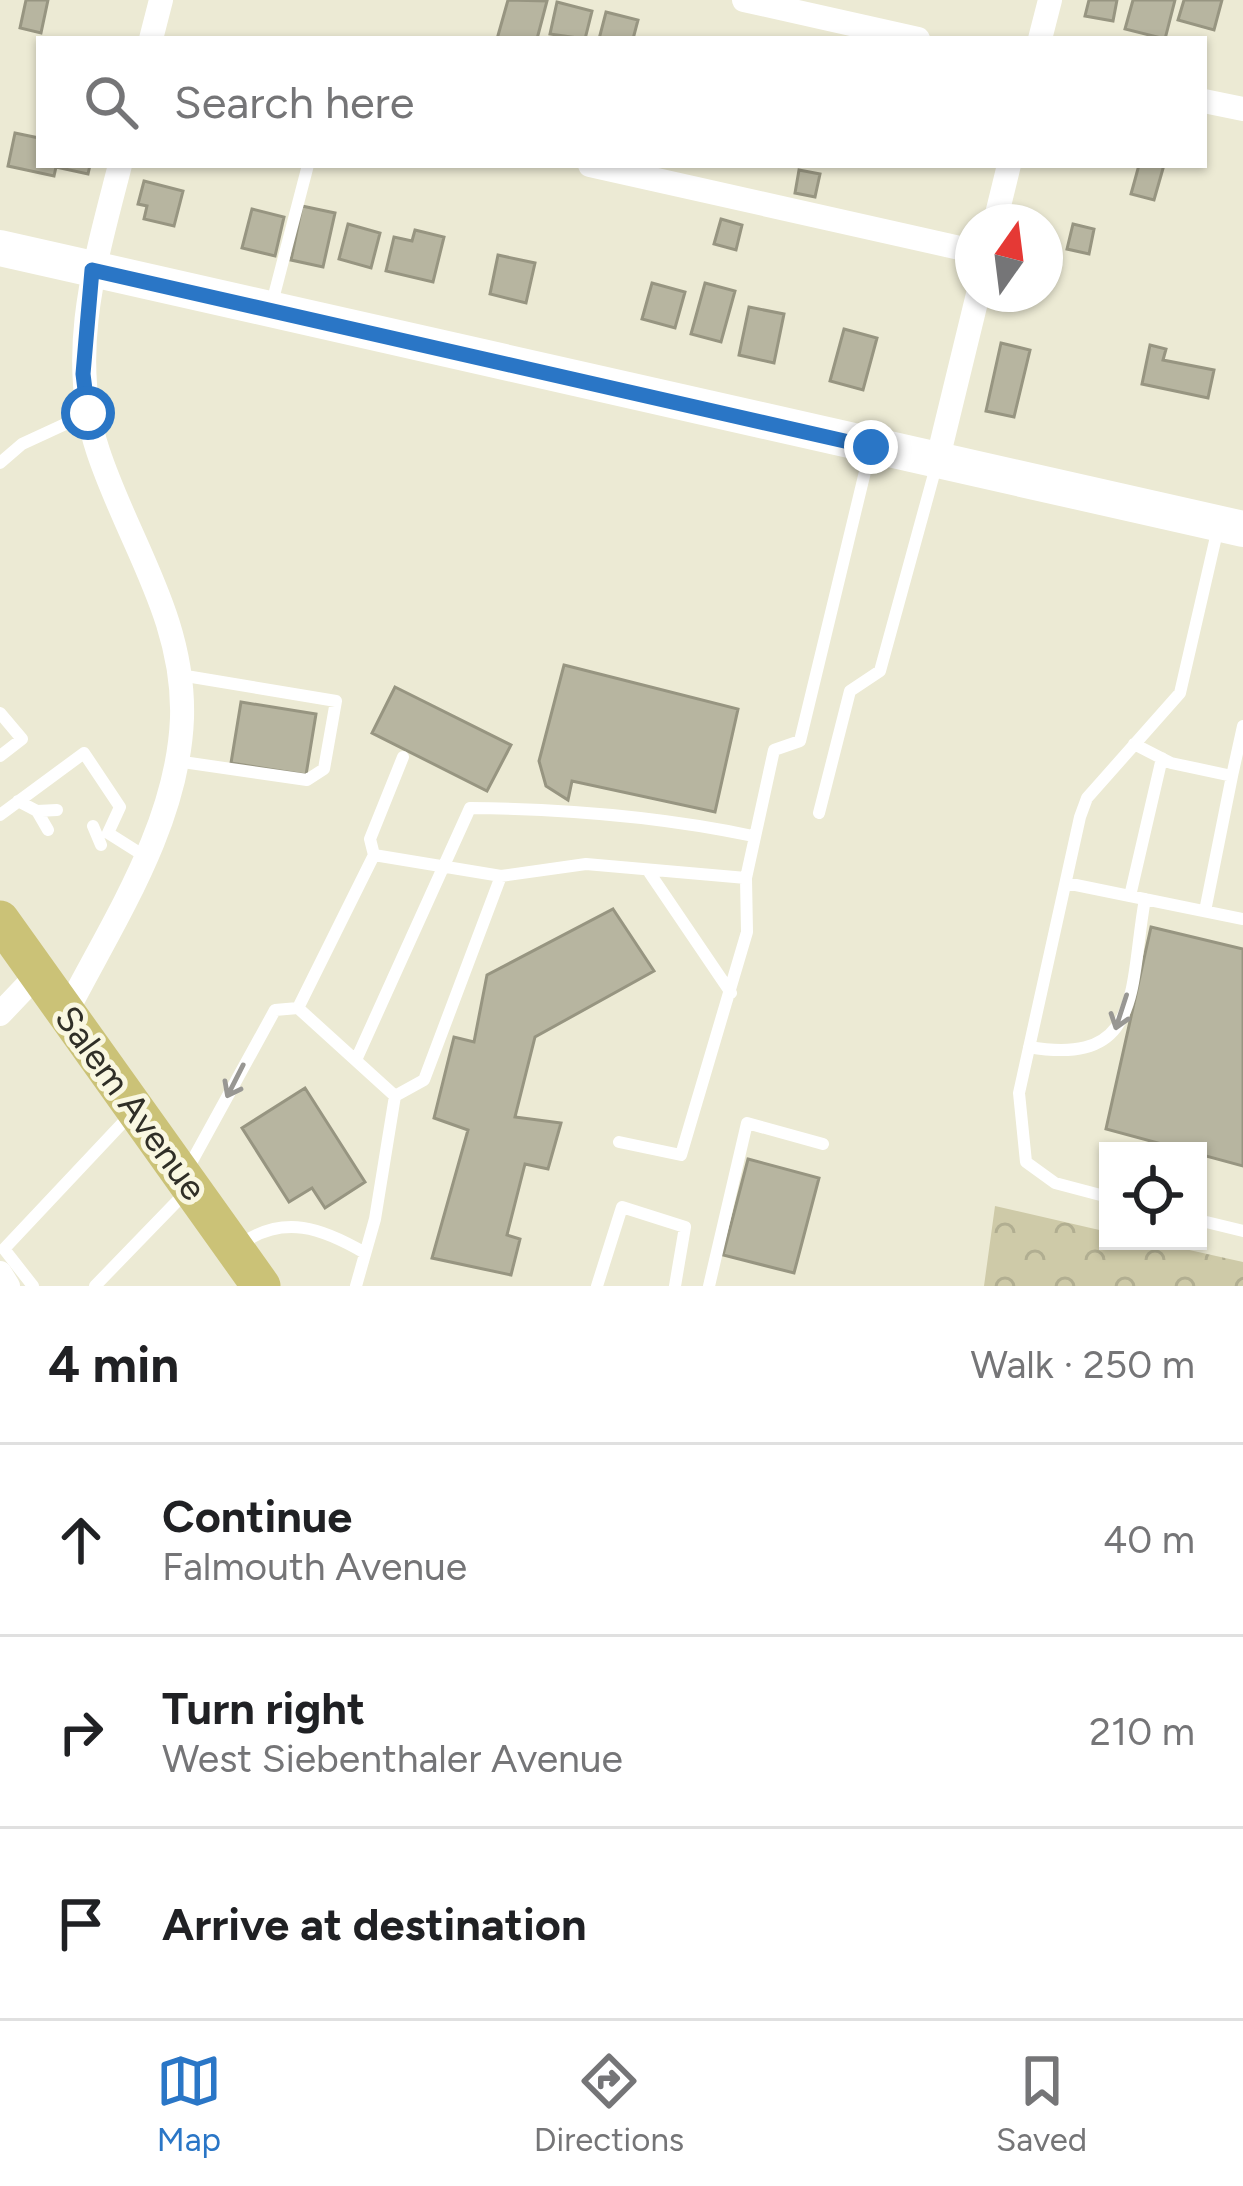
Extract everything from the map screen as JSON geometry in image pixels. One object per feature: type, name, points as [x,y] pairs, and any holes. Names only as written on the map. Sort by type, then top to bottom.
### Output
[{"type":"main road","points":[[0,248],[1231,526]]},
{"type":"main road","name":"Salem Avenue","points":[[0,920],[262,1286]]},
{"type":"street","points":[[153,36],[161,0]]},
{"type":"street","points":[[744,0],[905,36]]},
{"type":"street","points":[[1041,36],[1050,0]]},
{"type":"street","points":[[1207,102],[1243,110]]},
{"type":"street","points":[[66,1013],[147,857],[176,761],[179,675],[157,584],[98,451],[83,374],[92,270],[119,168]]},
{"type":"street","points":[[603,168],[955,247]]},
{"type":"street","points":[[999,204],[1008,168]]},
{"type":"street","points":[[937,462],[974,312]]},
{"type":"street","points":[[0,1014],[38,974]]},
{"type":"street","points":[[0,1274],[8,1286]]},
{"type":"lane","points":[[270,310],[307,168]]},
{"type":"lane","points":[[0,463],[22,444],[88,413]]},
{"type":"lane","points":[[620,1142],[681,1155],[747,932],[746,878],[774,750],[800,742],[871,447]]},
{"type":"lane","points":[[819,813],[850,691],[880,671],[937,462]]},
{"type":"lane","points":[[1099,1195],[1054,1183],[1026,1162],[1019,1093],[1087,798],[1180,693],[1231,526]]},
{"type":"lane","points":[[176,761],[307,780],[324,769],[336,701],[179,675]]},
{"type":"lane","points":[[0,713],[22,739],[0,756]]},
{"type":"lane","points":[[1205,911],[1243,726]]},
{"type":"lane","points":[[1134,744],[1162,758],[1232,776]]},
{"type":"lane","points":[[0,814],[84,753],[120,806],[104,839],[83,845]]},
{"type":"lane","points":[[298,1008],[374,855],[370,839],[404,757]]},
{"type":"lane","points":[[1130,896],[1162,758]]},
{"type":"lane","points":[[18,801],[37,811],[57,810]]},
{"type":"lane","points":[[356,1060],[470,808],[582,809],[668,818],[753,836]]},
{"type":"lane","points":[[37,811],[48,830]]},
{"type":"lane","points":[[93,826],[104,839],[147,857]]},
{"type":"lane","points":[[374,855],[501,876],[586,864],[746,878]]},
{"type":"lane","points":[[649,872],[731,993]]},
{"type":"lane","points":[[395,1096],[424,1080],[501,876]]},
{"type":"lane","points":[[1066,883],[1243,919]]},
{"type":"lane","points":[[1029,1047],[1069,1054],[1100,1047],[1114,1033],[1124,1014],[1145,899]]},
{"type":"lane","points":[[95,1286],[188,1180],[275,1010],[298,1008],[395,1096]]},
{"type":"lane","points":[[356,1286],[395,1096]]},
{"type":"lane","points":[[33,1286],[4,1249],[136,1108]]},
{"type":"lane","points":[[709,1286],[747,1123],[824,1144]]},
{"type":"lane","points":[[598,1286],[622,1207],[685,1227],[675,1286]]},
{"type":"lane","points":[[1207,1222],[1243,1231]]},
{"type":"lane","points":[[235,1248],[272,1225],[311,1227],[365,1253]]},
{"type":"green space","points":[[995,1206],[1099,1230],[1099,1250],[1189,1250],[1243,1262],[1243,1286],[984,1286]]},
{"type":"building","points":[[26,0],[48,0],[41,33],[20,28]]},
{"type":"building","points":[[508,0],[547,1],[538,36],[498,36]]},
{"type":"building","points":[[1089,0],[1117,0],[1113,21],[1085,16]]},
{"type":"building","points":[[1133,0],[1175,0],[1166,36],[1125,29]]},
{"type":"building","points":[[1184,0],[1222,0],[1214,30],[1178,20]]},
{"type":"building","points":[[557,2],[592,11],[586,36],[550,34]]},
{"type":"building","points":[[606,12],[638,20],[634,36],[600,36]]},
{"type":"building","points":[[15,133],[36,137],[36,168],[56,168],[54,176],[8,166]]},
{"type":"building","points":[[1138,168],[1163,168],[1154,200],[1131,194]]},
{"type":"building","points":[[799,170],[820,174],[815,197],[795,193]]},
{"type":"building","points":[[144,181],[183,191],[174,226],[144,219],[147,206],[138,204]]},
{"type":"building","points":[[302,206],[335,213],[323,267],[291,260]]},
{"type":"building","points":[[252,209],[284,217],[275,256],[242,248]]},
{"type":"building","points":[[721,219],[742,225],[736,250],[714,244]]},
{"type":"building","points":[[348,224],[380,233],[371,268],[339,259]]},
{"type":"building","points":[[1073,224],[1094,229],[1089,254],[1067,249]]},
{"type":"building","points":[[415,230],[444,237],[433,282],[386,271],[394,237],[412,241]]},
{"type":"building","points":[[498,255],[535,263],[526,303],[490,294]]},
{"type":"building","points":[[652,283],[685,292],[675,328],[642,319]]},
{"type":"building","points":[[705,283],[735,291],[721,342],[691,334]]},
{"type":"building","points":[[749,307],[784,314],[774,363],[739,355]]},
{"type":"building","points":[[844,329],[877,338],[863,390],[830,381]]},
{"type":"building","points":[[1001,343],[1030,350],[1014,417],[986,411]]},
{"type":"building","points":[[1150,345],[1166,349],[1163,360],[1214,370],[1208,398],[1142,384]]},
{"type":"building","points":[[564,665],[738,709],[715,812],[572,781],[568,800],[546,786],[539,761]]},
{"type":"building","points":[[395,687],[511,745],[487,791],[372,733]]},
{"type":"building","points":[[241,702],[316,714],[306,775],[231,763]]},
{"type":"building","points":[[613,909],[654,971],[535,1037],[515,1117],[561,1123],[548,1169],[525,1164],[507,1235],[520,1239],[511,1275],[432,1258],[468,1130],[434,1118],[454,1037],[474,1042],[487,975]]},
{"type":"building","points":[[1151,927],[1243,949],[1243,1166],[1207,1156],[1207,1142],[1154,1142],[1106,1129]]},
{"type":"building","points":[[305,1088],[365,1182],[325,1208],[312,1188],[289,1202],[242,1128]]},
{"type":"building","points":[[748,1159],[819,1178],[794,1273],[723,1255]]},
{"type":"route","points":[[88,413],[83,374],[92,270],[871,447]]}]
